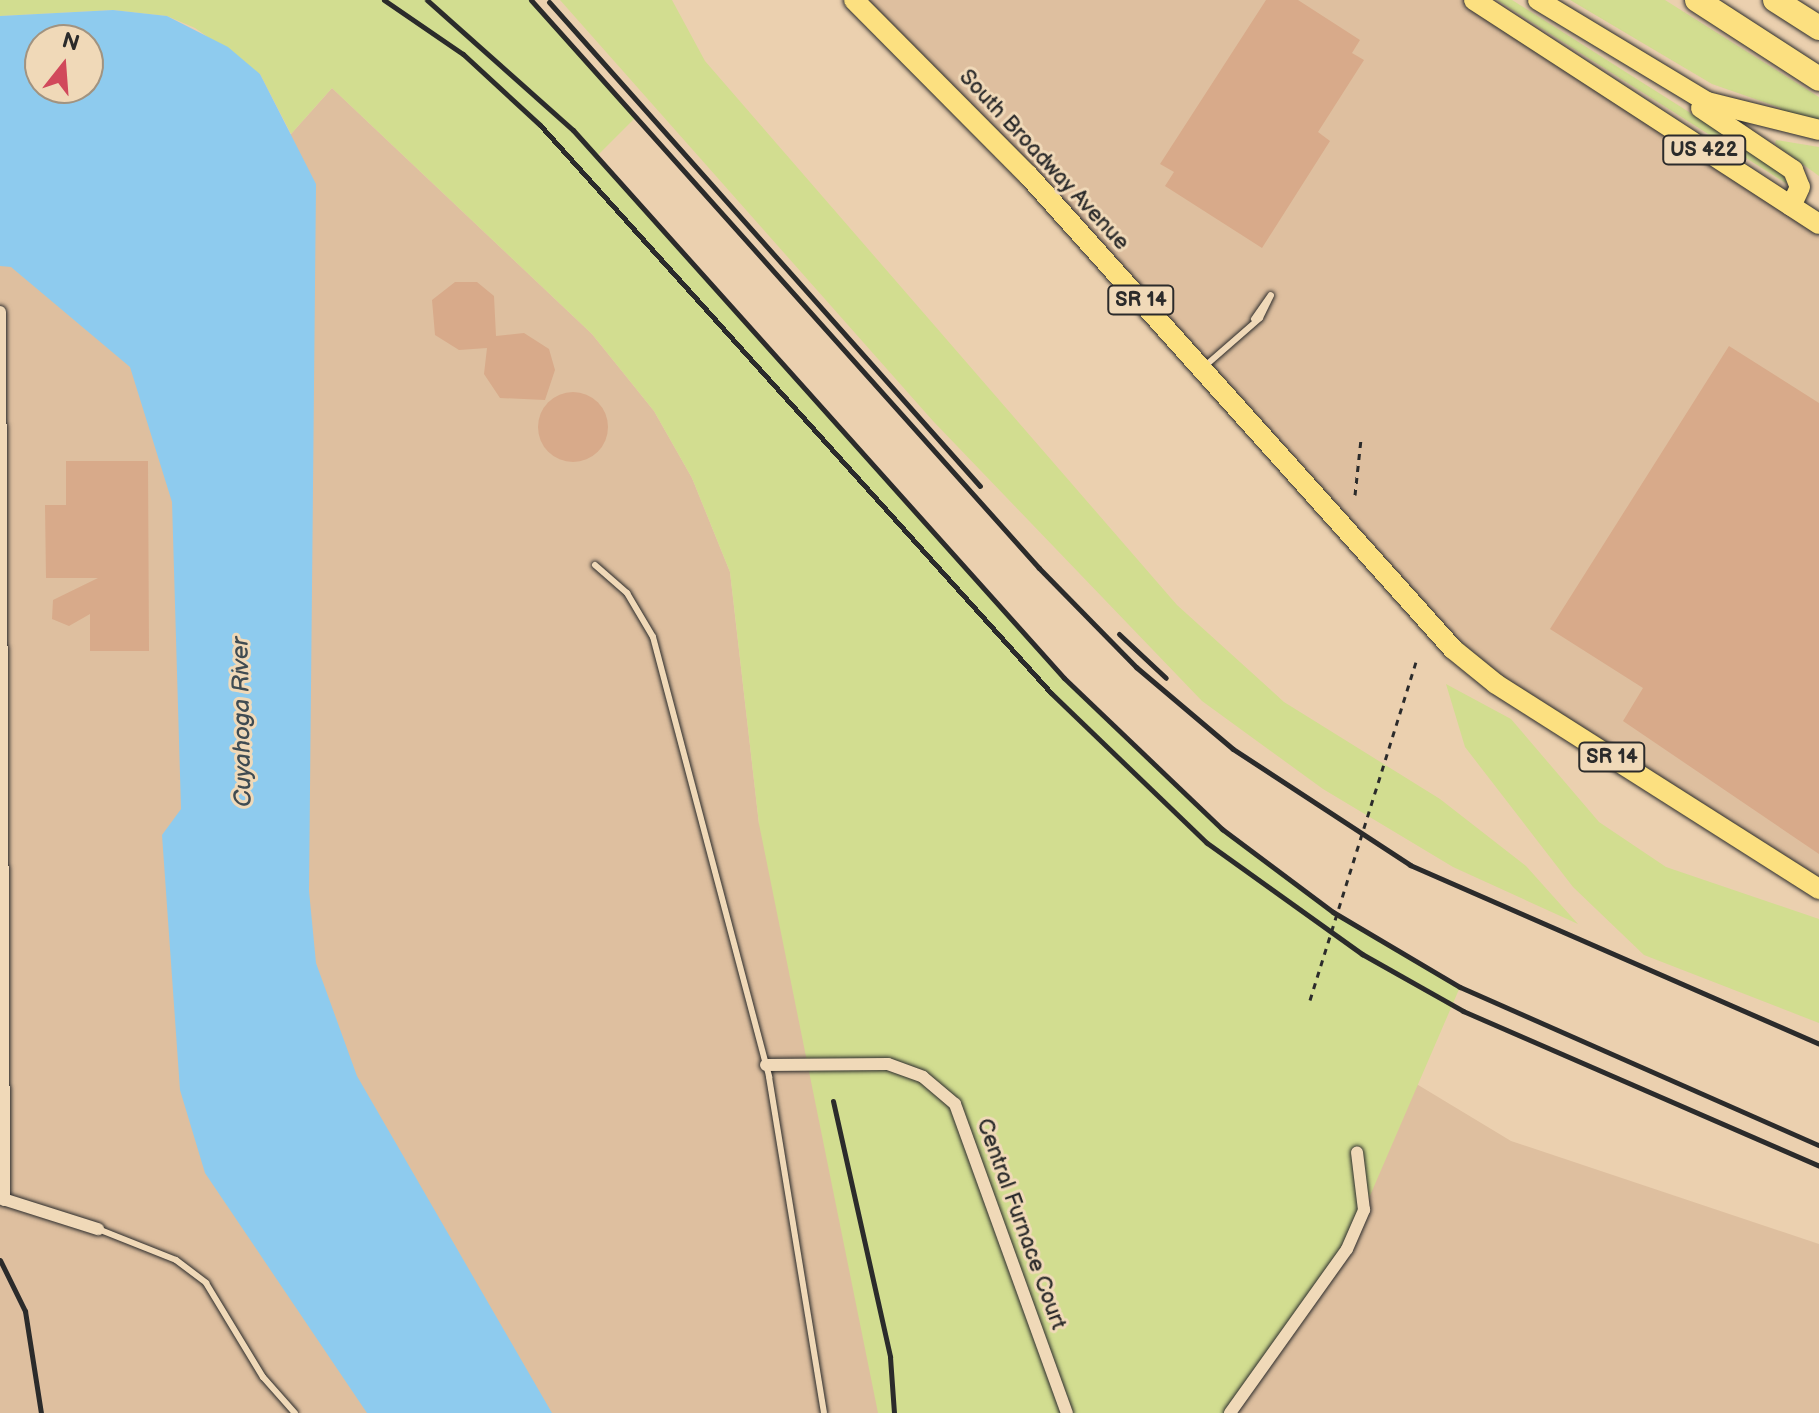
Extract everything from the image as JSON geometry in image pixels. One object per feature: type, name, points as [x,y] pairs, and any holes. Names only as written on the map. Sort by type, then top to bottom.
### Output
[{"type":"highway","points":[[1697,0],[1819,79]]},
{"type":"highway","points":[[1718,0],[1819,64]]},
{"type":"highway","points":[[1775,0],[1819,28]]},
{"type":"main road","name":"South Broadway Avenue","points":[[854,0],[965,108],[1203,368],[1417,610],[1496,684],[1819,889]]},
{"type":"main road","name":"US 422","points":[[1474,0],[1819,224]]},
{"type":"main road","name":"US 422","points":[[1538,0],[1659,77],[1735,114],[1819,130]]},
{"type":"main road","points":[[1659,77],[1793,170],[1800,187],[1791,206]]},
{"type":"street","points":[[0,312],[2,1199],[98,1229]]},
{"type":"street","name":"Central Furnace Court","points":[[766,1065],[888,1064],[923,1077],[948,1096],[967,1125],[1067,1413]]},
{"type":"street","points":[[1230,1413],[1347,1249],[1364,1210],[1357,1152]]},
{"type":"lane","points":[[1203,368],[1254,319]]},
{"type":"lane","points":[[595,565],[627,593],[653,637],[766,1065],[804,1258],[824,1413]]},
{"type":"lane","points":[[98,1229],[176,1260],[206,1283],[263,1377],[295,1413]]},
{"type":"path","points":[[1355,495],[1361,439]]},
{"type":"path","points":[[1310,1000],[1417,659]]},
{"type":"shaded area","points":[[854,0],[1474,0],[1819,224],[1819,889],[1496,684]]},
{"type":"shaded area","points":[[332,88],[592,334],[654,411],[692,478],[730,572],[759,824],[1133,913],[1511,1141],[1819,1244],[1819,1413],[0,1413],[0,266],[291,134]]},
{"type":"green space","points":[[0,0],[530,0],[635,118],[596,157],[1064,678],[1222,829],[1333,912],[1460,987],[1347,1249],[1230,1413],[878,1413],[759,824],[730,572],[692,478],[654,411],[592,334],[332,88],[291,134],[260,74],[195,28],[167,16],[113,10],[0,16]]},
{"type":"green space","points":[[560,0],[672,0],[705,61],[1177,605],[1284,702],[1440,799],[1526,866],[1578,924],[1453,867],[1323,789],[1202,701],[933,421]]},
{"type":"green space","points":[[1497,0],[1512,0],[1782,171],[1787,184]]},
{"type":"green space","points":[[1570,0],[1665,0],[1819,97],[1819,121],[1780,114],[1781,108],[1712,84]]},
{"type":"green space","points":[[1776,140],[1819,147],[1819,176],[1775,144]]},
{"type":"green space","points":[[1446,684],[1511,719],[1599,822],[1666,867],[1819,919],[1819,1023],[1644,955],[1573,887],[1465,747]]},
{"type":"water","name":"Cuyahoga River","points":[[113,10],[167,16],[228,47],[260,74],[316,184],[309,891],[316,963],[357,1076],[552,1413],[367,1413],[205,1173],[180,1090],[162,835],[181,809],[172,502],[130,367],[11,267],[0,266],[0,16]]},
{"type":"building","points":[[1266,0],[1298,0],[1360,40],[1352,53],[1364,60],[1318,132],[1330,141],[1262,248],[1165,186],[1174,172],[1160,164]]},
{"type":"building","points":[[455,282],[477,282],[494,296],[496,336],[524,333],[549,349],[555,370],[545,400],[500,398],[484,374],[487,348],[459,350],[435,335],[432,300]]},
{"type":"building","points":[[1729,346],[1819,403],[1819,854],[1623,721],[1643,688],[1550,629]]},
{"type":"building","points":[[580,392],[602,407],[608,427],[606,441],[598,452],[587,460],[566,462],[548,452],[540,441],[538,420],[548,402],[559,394]]},
{"type":"building","points":[[66,461],[148,461],[149,651],[90,651],[90,614],[69,626],[52,619],[53,600],[98,578],[46,578],[45,505],[66,505]]},
{"type":"railway","points":[[384,0],[463,54],[540,125],[1051,693],[1207,843],[1362,954],[1463,1011],[1819,1166]]},
{"type":"railway","points":[[427,0],[573,130],[1064,678],[1222,829],[1333,912],[1460,987],[1819,1145]]},
{"type":"railway","points":[[531,0],[1039,568],[1136,667],[1233,749],[1410,865],[1819,1044]]},
{"type":"railway","points":[[549,2],[980,486]]},
{"type":"railway","points":[[1119,634],[1166,678]]},
{"type":"railway","points":[[833,1101],[890,1357],[894,1413]]},
{"type":"railway","points":[[0,1260],[25,1311],[41,1413]]}]
